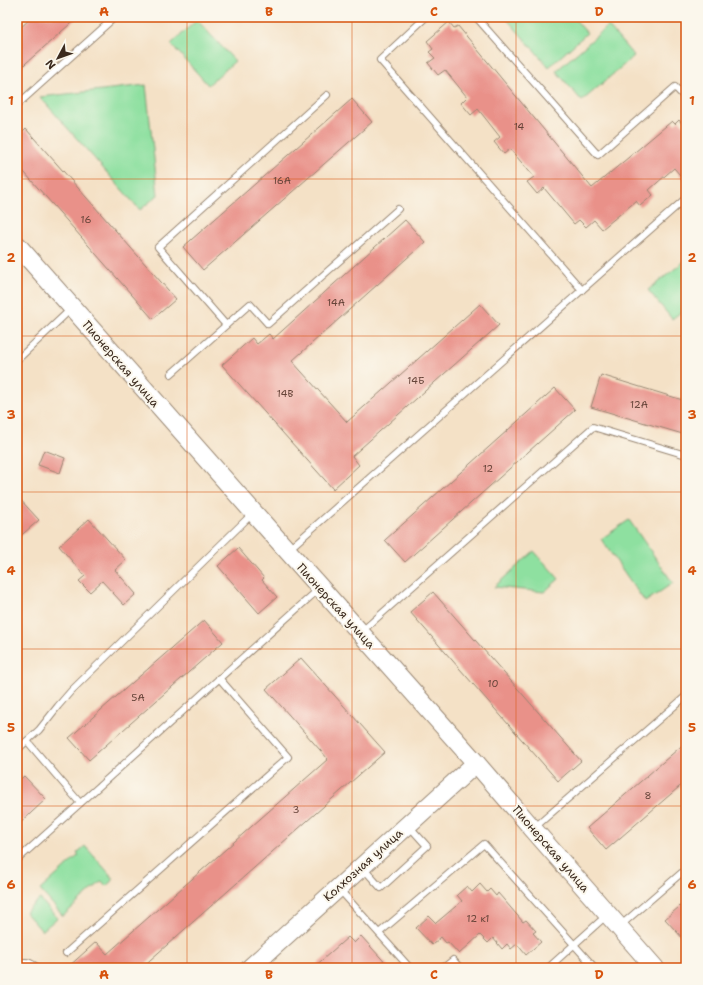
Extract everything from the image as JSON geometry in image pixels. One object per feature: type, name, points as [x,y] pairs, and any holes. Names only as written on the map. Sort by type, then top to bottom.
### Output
[{"type":"street","name":"Пионерская улица","points":[[17,245],[287,551],[476,762],[532,829],[655,968]]},
{"type":"street","name":"Колхозная улица","points":[[250,968],[476,762]]},
{"type":"lane","points":[[17,105],[115,17]]},
{"type":"lane","points":[[426,17],[380,60],[582,290]]},
{"type":"lane","points":[[476,17],[598,154],[675,87],[686,99]]},
{"type":"lane","points":[[226,325],[158,247],[327,95]]},
{"type":"lane","points":[[287,551],[686,198]]},
{"type":"lane","points":[[171,374],[250,304],[268,324],[398,209]]},
{"type":"lane","points":[[17,360],[72,308]]},
{"type":"lane","points":[[360,632],[593,427],[686,455]]},
{"type":"lane","points":[[17,750],[39,730],[71,691],[253,512]]},
{"type":"lane","points":[[17,860],[320,588]]},
{"type":"lane","points":[[66,953],[288,757],[220,678]]},
{"type":"lane","points":[[532,829],[686,696]]},
{"type":"lane","points":[[27,741],[80,803]]},
{"type":"lane","points":[[362,867],[381,888],[427,846],[408,825]]},
{"type":"lane","points":[[379,933],[484,844],[594,968]]},
{"type":"lane","points":[[548,968],[574,945],[614,920],[686,869]]},
{"type":"lane","points":[[339,888],[410,968]]},
{"type":"lane","points":[[443,968],[453,960],[460,968]]},
{"type":"lane","points":[[17,964],[22,962],[29,963],[38,968]]},
{"type":"green space","points":[[505,17],[573,17],[587,33],[549,67]]},
{"type":"green space","points":[[197,20],[235,61],[208,85],[171,44]]},
{"type":"green space","points":[[608,26],[634,56],[582,101],[556,71]]},
{"type":"green space","points":[[146,85],[158,195],[140,210],[40,97]]},
{"type":"green space","points":[[686,260],[686,308],[672,319],[648,290]]},
{"type":"green space","points":[[629,520],[673,583],[645,602],[601,539]]},
{"type":"green space","points":[[534,551],[559,579],[544,592],[494,587]]},
{"type":"green space","points":[[85,846],[114,879],[106,886],[102,881],[63,916],[40,890],[79,855],[77,853]]},
{"type":"green space","points":[[40,899],[57,918],[42,931],[25,912]]},
{"type":"building","points":[[32,17],[78,17],[17,71],[17,31]]},
{"type":"building","points":[[449,22],[454,28],[458,26],[592,188],[672,121],[675,124],[679,120],[686,128],[686,182],[674,168],[649,190],[653,195],[640,206],[636,201],[602,229],[594,220],[586,227],[579,220],[574,224],[544,188],[537,194],[527,182],[534,177],[510,149],[504,154],[494,142],[500,137],[478,109],[471,115],[461,103],[467,97],[445,70],[438,75],[428,63],[435,58],[429,52],[433,49],[427,41]]},
{"type":"building","points":[[352,99],[372,122],[203,270],[183,247]]},
{"type":"building","points":[[26,129],[176,299],[153,319],[17,164],[17,138]]},
{"type":"building","points":[[405,220],[425,242],[292,361],[347,422],[480,304],[499,325],[352,456],[359,465],[333,489],[222,365],[252,338],[257,344],[269,334],[273,339]]},
{"type":"building","points":[[601,375],[686,401],[686,435],[591,407]]},
{"type":"building","points":[[555,388],[575,410],[405,562],[385,540]]},
{"type":"building","points":[[44,450],[65,458],[60,473],[38,465]]},
{"type":"building","points":[[17,496],[39,520],[17,539]]},
{"type":"building","points":[[89,519],[126,560],[115,570],[136,594],[124,605],[102,581],[90,592],[79,581],[85,576],[59,546]]},
{"type":"building","points":[[238,548],[264,578],[262,580],[277,597],[259,613],[218,566]]},
{"type":"building","points":[[433,592],[581,761],[558,781],[410,612]]},
{"type":"building","points":[[204,620],[223,642],[89,760],[69,738]]},
{"type":"building","points":[[301,658],[385,752],[141,968],[67,968],[96,942],[107,954],[328,759],[266,689]]},
{"type":"building","points":[[686,742],[686,781],[606,850],[587,828]]},
{"type":"building","points":[[24,776],[46,799],[17,826],[17,782]]},
{"type":"building","points":[[480,884],[487,892],[490,889],[496,896],[498,893],[523,922],[526,920],[536,931],[533,933],[541,942],[526,955],[517,944],[511,949],[507,944],[502,949],[493,938],[488,943],[480,935],[459,954],[441,937],[432,945],[416,928],[429,916],[436,923],[462,901],[457,895],[467,886],[472,892]]},
{"type":"building","points":[[686,901],[686,942],[665,919]]},
{"type":"building","points":[[361,936],[390,968],[313,968],[348,937],[354,943]]}]
